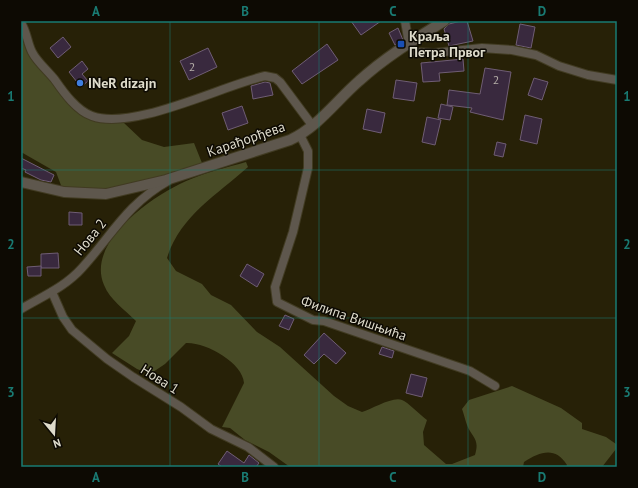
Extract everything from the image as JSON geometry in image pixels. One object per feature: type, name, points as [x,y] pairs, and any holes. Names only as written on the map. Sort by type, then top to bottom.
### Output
[{"type":"street","points":[[405,21],[409,44],[416,52],[421,53],[482,48],[512,50],[536,54],[559,66],[588,75],[617,80]]},
{"type":"street","name":"Карађорђева","points":[[21,182],[64,192],[96,194],[118,192],[177,177],[277,145],[300,136],[365,75],[444,21]]},
{"type":"street","points":[[21,24],[26,31],[32,52],[64,92],[77,106],[90,116],[104,119],[123,119],[150,113],[265,76],[275,78],[280,82],[312,125]]},
{"type":"street","name":"Филипа Вишњића","points":[[300,136],[308,151],[308,168],[293,232],[274,288],[277,302],[313,320],[331,323],[470,371],[495,386]]},
{"type":"street","name":"Нова 2","points":[[21,309],[52,292],[82,268],[112,229],[146,194],[177,177]]},
{"type":"street","name":"Нова 1","points":[[52,292],[63,317],[72,330],[107,359],[181,407],[211,429],[248,447],[274,467]]},
{"type":"green space","points":[[21,36],[29,55],[75,110],[91,120],[105,123],[124,123],[142,140],[164,147],[194,143],[204,168],[125,190],[62,188],[56,172],[21,152]]},
{"type":"green space","points":[[246,162],[248,167],[201,207],[181,230],[173,243],[167,258],[176,271],[202,284],[211,295],[231,305],[257,332],[280,347],[334,396],[348,406],[362,412],[382,403],[398,399],[407,403],[427,420],[423,432],[424,445],[446,464],[452,464],[475,455],[477,445],[476,441],[467,425],[462,409],[469,400],[512,386],[561,408],[582,423],[582,429],[606,437],[616,444],[616,449],[602,467],[566,467],[567,465],[557,455],[547,453],[541,454],[524,462],[523,467],[290,467],[269,452],[245,440],[230,428],[222,427],[244,383],[242,375],[237,368],[222,355],[203,346],[186,343],[165,364],[150,374],[137,369],[112,353],[129,336],[136,321],[114,300],[104,285],[101,268],[105,252],[114,236],[127,221],[143,207],[176,186],[204,174]]},
{"type":"building","points":[[351,21],[381,21],[361,35]]},
{"type":"building","points":[[467,21],[473,41],[449,46],[444,29],[449,24]]},
{"type":"building","points":[[520,24],[535,27],[531,48],[516,45]]},
{"type":"building","points":[[398,28],[403,40],[395,45],[389,33]]},
{"type":"building","points":[[63,37],[71,47],[58,58],[50,48]]},
{"type":"building","points":[[327,44],[338,60],[302,84],[292,71]]},
{"type":"building","points":[[208,48],[217,67],[189,80],[180,61]]},
{"type":"building","points":[[463,59],[464,71],[439,73],[440,81],[423,82],[421,63]]},
{"type":"building","points":[[82,61],[88,69],[82,74],[88,81],[81,87],[69,72]]},
{"type":"building","points":[[485,68],[511,72],[503,120],[470,112],[472,108],[447,105],[449,90],[480,94]]},
{"type":"building","points":[[534,78],[548,82],[542,100],[528,95]]},
{"type":"building","points":[[396,80],[417,83],[414,101],[393,98]]},
{"type":"building","points":[[265,82],[270,83],[273,95],[253,99],[251,86]]},
{"type":"building","points":[[441,104],[453,107],[450,120],[438,118]]},
{"type":"building","points":[[242,106],[248,123],[228,130],[222,113]]},
{"type":"building","points":[[367,109],[385,113],[381,133],[363,129]]},
{"type":"building","points":[[525,115],[542,119],[537,144],[520,140]]},
{"type":"building","points":[[427,117],[441,120],[435,145],[422,142]]},
{"type":"building","points":[[497,142],[506,144],[503,157],[494,155]]},
{"type":"building","points":[[21,158],[54,175],[51,182],[41,180],[25,172],[26,170],[21,168]]},
{"type":"building","points":[[69,212],[82,213],[82,225],[69,225]]},
{"type":"building","points":[[58,253],[59,268],[41,268],[41,254]]},
{"type":"building","points":[[247,264],[264,274],[257,287],[240,276]]},
{"type":"building","points":[[41,266],[41,276],[28,276],[27,267]]},
{"type":"building","points":[[285,315],[294,319],[289,330],[279,326]]},
{"type":"building","points":[[324,333],[346,353],[336,364],[324,354],[314,364],[304,355]]},
{"type":"building","points":[[382,347],[394,351],[392,358],[379,354]]},
{"type":"building","points":[[411,374],[427,378],[422,397],[406,393]]},
{"type":"building","points":[[227,451],[244,463],[249,455],[259,463],[256,467],[222,467],[218,464]]},
{"type":"place","name":"Краља Петра Првог","points":[[401,44]]},
{"type":"place","name":"INeR dizajn","points":[[80,83]]}]
